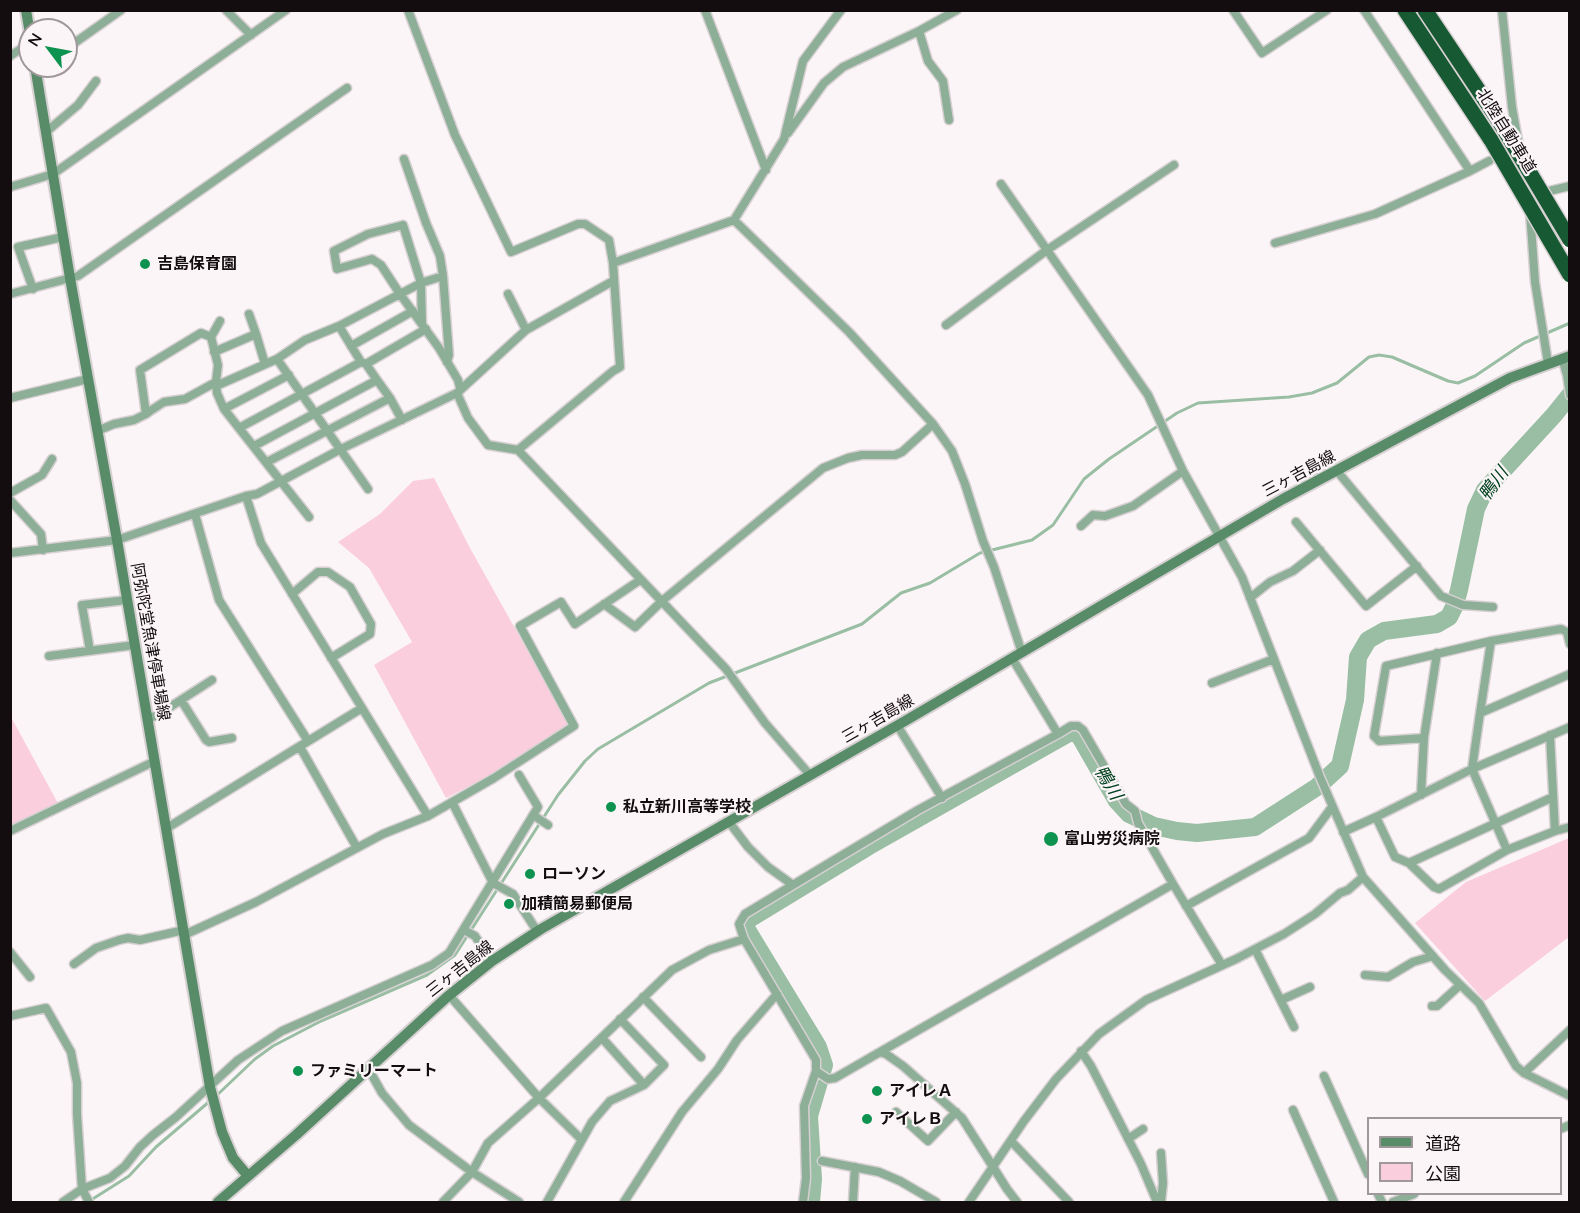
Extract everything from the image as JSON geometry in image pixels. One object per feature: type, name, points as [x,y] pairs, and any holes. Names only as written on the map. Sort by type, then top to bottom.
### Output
[{"type":"highway","name":"北陸自動車道","points":[[1405,10],[1491,140],[1569,275]]},
{"type":"highway","name":"北陸自動車道","points":[[1425,10],[1499,121],[1569,240]]},
{"type":"main road","name":"阿弥陀堂魚津停車場線","points":[[39,78],[63,237],[210,1087],[222,1132],[233,1158],[248,1176]]},
{"type":"main road","name":"三ヶ吉島線","points":[[248,1176],[449,995],[492,961],[537,932],[1283,499],[1510,378],[1566,357]]},
{"type":"main road","points":[[218,1203],[248,1176]]},
{"type":"street","points":[[78,40],[121,10]]},
{"type":"street","points":[[226,10],[251,35]]},
{"type":"street","points":[[10,187],[54,174],[286,10]]},
{"type":"street","points":[[408,10],[455,135],[511,252],[578,224],[585,224],[609,240],[613,263],[620,367],[518,450]]},
{"type":"street","points":[[705,10],[766,170]]},
{"type":"street","points":[[784,139],[803,61],[841,10]]},
{"type":"street","points":[[613,263],[734,220],[784,139],[824,83],[843,67],[957,10]]},
{"type":"street","points":[[1233,10],[1262,53],[1327,10]]},
{"type":"street","points":[[1364,10],[1470,171]]},
{"type":"street","points":[[1502,10],[1512,107],[1529,196],[1535,282],[1548,363]]},
{"type":"street","points":[[919,31],[928,61],[944,81],[949,120]]},
{"type":"street","points":[[46,132],[78,105],[96,81]]},
{"type":"street","points":[[10,294],[78,276],[347,88]]},
{"type":"street","points":[[404,159],[440,256],[449,355],[447,362]]},
{"type":"street","points":[[1275,243],[1375,214],[1489,161]]},
{"type":"street","points":[[946,325],[1047,250],[1174,165]]},
{"type":"street","points":[[1001,184],[1148,395],[1183,471],[1242,577],[1332,807],[1363,878],[1479,1003],[1516,1066],[1524,1073],[1569,1096]]},
{"type":"street","points":[[1529,196],[1569,186]]},
{"type":"street","points":[[734,220],[849,332],[933,424],[952,451],[965,483],[1017,655],[1058,734]]},
{"type":"street","points":[[424,326],[421,283],[403,225],[368,234],[334,251],[337,269],[372,259],[381,265],[458,380],[459,391],[468,418],[488,445],[518,450],[726,669],[765,723],[810,775]]},
{"type":"street","points":[[33,289],[18,247],[63,237]]},
{"type":"street","points":[[97,431],[114,424],[134,420],[164,402],[185,399],[277,359],[305,340],[339,326],[421,283],[443,276]]},
{"type":"street","points":[[10,553],[117,540],[257,494],[341,449],[459,391],[526,330],[613,281]]},
{"type":"street","points":[[508,294],[526,330]]},
{"type":"street","points":[[351,346],[413,312]]},
{"type":"street","points":[[249,314],[265,364]]},
{"type":"street","points":[[220,321],[211,337],[218,365],[216,384],[224,409],[309,517]]},
{"type":"street","points":[[339,326],[363,363],[390,398],[402,420]]},
{"type":"street","points":[[239,428],[363,363],[424,326]]},
{"type":"street","points":[[146,414],[140,370],[201,333],[211,337]]},
{"type":"street","points":[[214,352],[256,334]]},
{"type":"street","points":[[1566,357],[1569,395]]},
{"type":"street","points":[[277,359],[368,489]]},
{"type":"street","points":[[224,409],[288,375]]},
{"type":"street","points":[[10,398],[88,379]]},
{"type":"street","points":[[254,446],[377,380]]},
{"type":"street","points":[[267,462],[390,398]]},
{"type":"street","points":[[604,604],[635,627],[662,601],[823,468],[862,455],[895,455],[902,452],[933,424]]},
{"type":"street","points":[[10,493],[42,475],[52,459]]},
{"type":"street","points":[[1081,526],[1094,516],[1105,516],[1133,506],[1183,471]]},
{"type":"street","points":[[1337,471],[1441,596],[1463,604],[1493,607]]},
{"type":"street","points":[[246,496],[261,543],[428,816]]},
{"type":"street","points":[[10,500],[41,534],[43,550]]},
{"type":"street","points":[[195,514],[219,600],[308,741]]},
{"type":"street","points":[[1296,522],[1366,606],[1417,566]]},
{"type":"street","points":[[1250,598],[1270,582],[1293,571],[1320,550]]},
{"type":"street","points":[[292,594],[318,572],[328,572],[350,587],[370,624],[370,634],[331,658]]},
{"type":"street","points":[[74,964],[96,948],[119,940],[128,938],[140,940],[184,933],[256,902],[383,834],[428,816],[494,778],[574,726],[520,626],[561,602],[575,624],[640,580]]},
{"type":"street","points":[[89,645],[82,605],[127,600]]},
{"type":"street","points":[[1424,738],[1379,741],[1374,736],[1386,666],[1491,641],[1561,629],[1567,632],[1569,644]]},
{"type":"street","points":[[1491,641],[1472,769],[1507,850]]},
{"type":"street","points":[[49,656],[135,645]]},
{"type":"street","points":[[1420,795],[1424,738],[1437,653]]},
{"type":"street","points":[[1212,683],[1274,658]]},
{"type":"street","points":[[1480,713],[1569,674]]},
{"type":"street","points":[[148,718],[156,716],[212,680]]},
{"type":"street","points":[[182,699],[206,740],[209,742],[232,738]]},
{"type":"street","points":[[167,828],[362,708]]},
{"type":"street","points":[[897,725],[942,798]]},
{"type":"street","points":[[803,1203],[806,1178],[804,1107],[816,1071],[816,1060],[744,939],[739,924],[745,914],[942,798],[1071,726],[1078,726],[1083,730],[1126,804],[1135,811],[1137,823],[1222,965]]},
{"type":"street","points":[[1343,832],[1472,769],[1569,727]]},
{"type":"street","points":[[1550,735],[1555,831]]},
{"type":"street","points":[[300,747],[357,848]]},
{"type":"street","points":[[10,831],[155,761]]},
{"type":"street","points":[[63,1203],[82,1189],[110,1178],[125,1166],[153,1135],[238,1060],[282,1031],[432,965],[448,953],[538,807],[519,775]]},
{"type":"street","points":[[1409,863],[1553,796]]},
{"type":"street","points":[[452,802],[493,883],[513,894],[537,932]]},
{"type":"street","points":[[1186,906],[1309,838],[1332,807]]},
{"type":"street","points":[[533,815],[548,825]]},
{"type":"street","points":[[1376,817],[1395,857],[1409,863],[1439,889],[1507,850],[1569,827]]},
{"type":"street","points":[[729,822],[748,847],[768,867],[793,885]]},
{"type":"street","points":[[969,1203],[1056,1079],[1099,1034],[1146,1000],[1255,949],[1315,914],[1363,878]]},
{"type":"street","points":[[816,1071],[828,1079],[836,1078],[1173,884]]},
{"type":"street","points":[[464,930],[475,936],[492,961]]},
{"type":"street","points":[[443,1203],[472,1172],[488,1143],[539,1098],[672,970],[709,950],[744,939]]},
{"type":"street","points":[[1255,949],[1294,1027]]},
{"type":"street","points":[[10,952],[30,976]]},
{"type":"street","points":[[1365,975],[1388,977],[1413,962],[1433,956]]},
{"type":"street","points":[[1432,1006],[1437,1006],[1460,985]]},
{"type":"street","points":[[1281,1000],[1310,987]]},
{"type":"street","points":[[624,1203],[682,1112],[718,1069],[736,1040],[777,994]]},
{"type":"street","points":[[449,995],[539,1098],[582,1140]]},
{"type":"street","points":[[643,998],[701,1057]]},
{"type":"street","points":[[10,1016],[46,1008],[71,1052],[77,1083],[76,1114],[82,1189],[89,1203]]},
{"type":"street","points":[[547,1203],[592,1122],[610,1101],[644,1085],[664,1065],[620,1020]]},
{"type":"street","points":[[1524,1073],[1569,1030]]},
{"type":"street","points":[[602,1038],[644,1085]]},
{"type":"street","points":[[1081,1051],[1091,1066],[1159,1203]]},
{"type":"street","points":[[880,1053],[886,1054],[903,1066],[956,1112],[973,1133],[1017,1203]]},
{"type":"street","points":[[368,1068],[382,1093],[409,1125],[472,1172],[519,1203]]},
{"type":"street","points":[[1323,1076],[1367,1172]]},
{"type":"street","points":[[1293,1110],[1334,1203]]},
{"type":"street","points":[[896,1112],[928,1142],[956,1112]]},
{"type":"street","points":[[1128,1139],[1143,1129]]},
{"type":"street","points":[[1011,1141],[1069,1203]]},
{"type":"street","points":[[1159,1203],[1163,1183],[1161,1153]]},
{"type":"street","points":[[822,1161],[879,1172],[900,1181],[936,1203]]},
{"type":"street","points":[[853,1203],[855,1167]]},
{"type":"street","points":[[1393,1203],[1412,1195]]},
{"type":"green space","points":[[434,478],[470,548],[569,725],[489,776],[446,798],[374,665],[412,642],[369,568],[338,542],[380,514],[413,481]]},
{"type":"green space","points":[[11,717],[60,807],[11,831]]},
{"type":"green space","points":[[1569,838],[1569,937],[1485,1001],[1415,923],[1466,882]]},
{"type":"waterway","points":[[215,1097],[255,1059],[273,1046],[321,1021],[427,975],[455,955],[558,795],[585,761],[598,749],[709,683],[862,624],[901,593],[930,583],[980,553],[1032,540],[1053,525],[1084,479],[1109,459],[1177,413],[1198,403],[1289,397],[1312,393],[1337,383],[1369,357],[1379,355],[1392,357],[1448,381],[1458,383],[1475,376],[1524,343],[1570,323]]},
{"type":"waterway","name":"鴨川","points":[[811,1202],[813,1179],[809,1116],[824,1065],[818,1047],[744,925],[749,919],[869,846],[1069,733],[1078,733],[1117,801],[1129,814],[1154,826],[1177,831],[1197,833],[1255,827],[1317,787],[1340,766],[1355,700],[1358,657],[1368,640],[1384,631],[1437,624],[1449,617],[1459,590],[1476,509],[1485,490],[1570,395]]},
{"type":"waterway","points":[[91,1200],[129,1176],[156,1147],[210,1101]]},
{"type":"place","name":"吉島保育園","points":[[145,264]]},
{"type":"place","name":"私立新川高等学校","points":[[611,807]]},
{"type":"place","name":"富山労災病院","points":[[1051,839]]},
{"type":"place","name":"ローソン","points":[[530,874]]},
{"type":"place","name":"加積簡易郵便局","points":[[509,904]]},
{"type":"place","name":"ファミリーマート","points":[[298,1071]]},
{"type":"place","name":"アイレＡ","points":[[877,1091]]},
{"type":"place","name":"アイレＢ","points":[[867,1119]]}]
